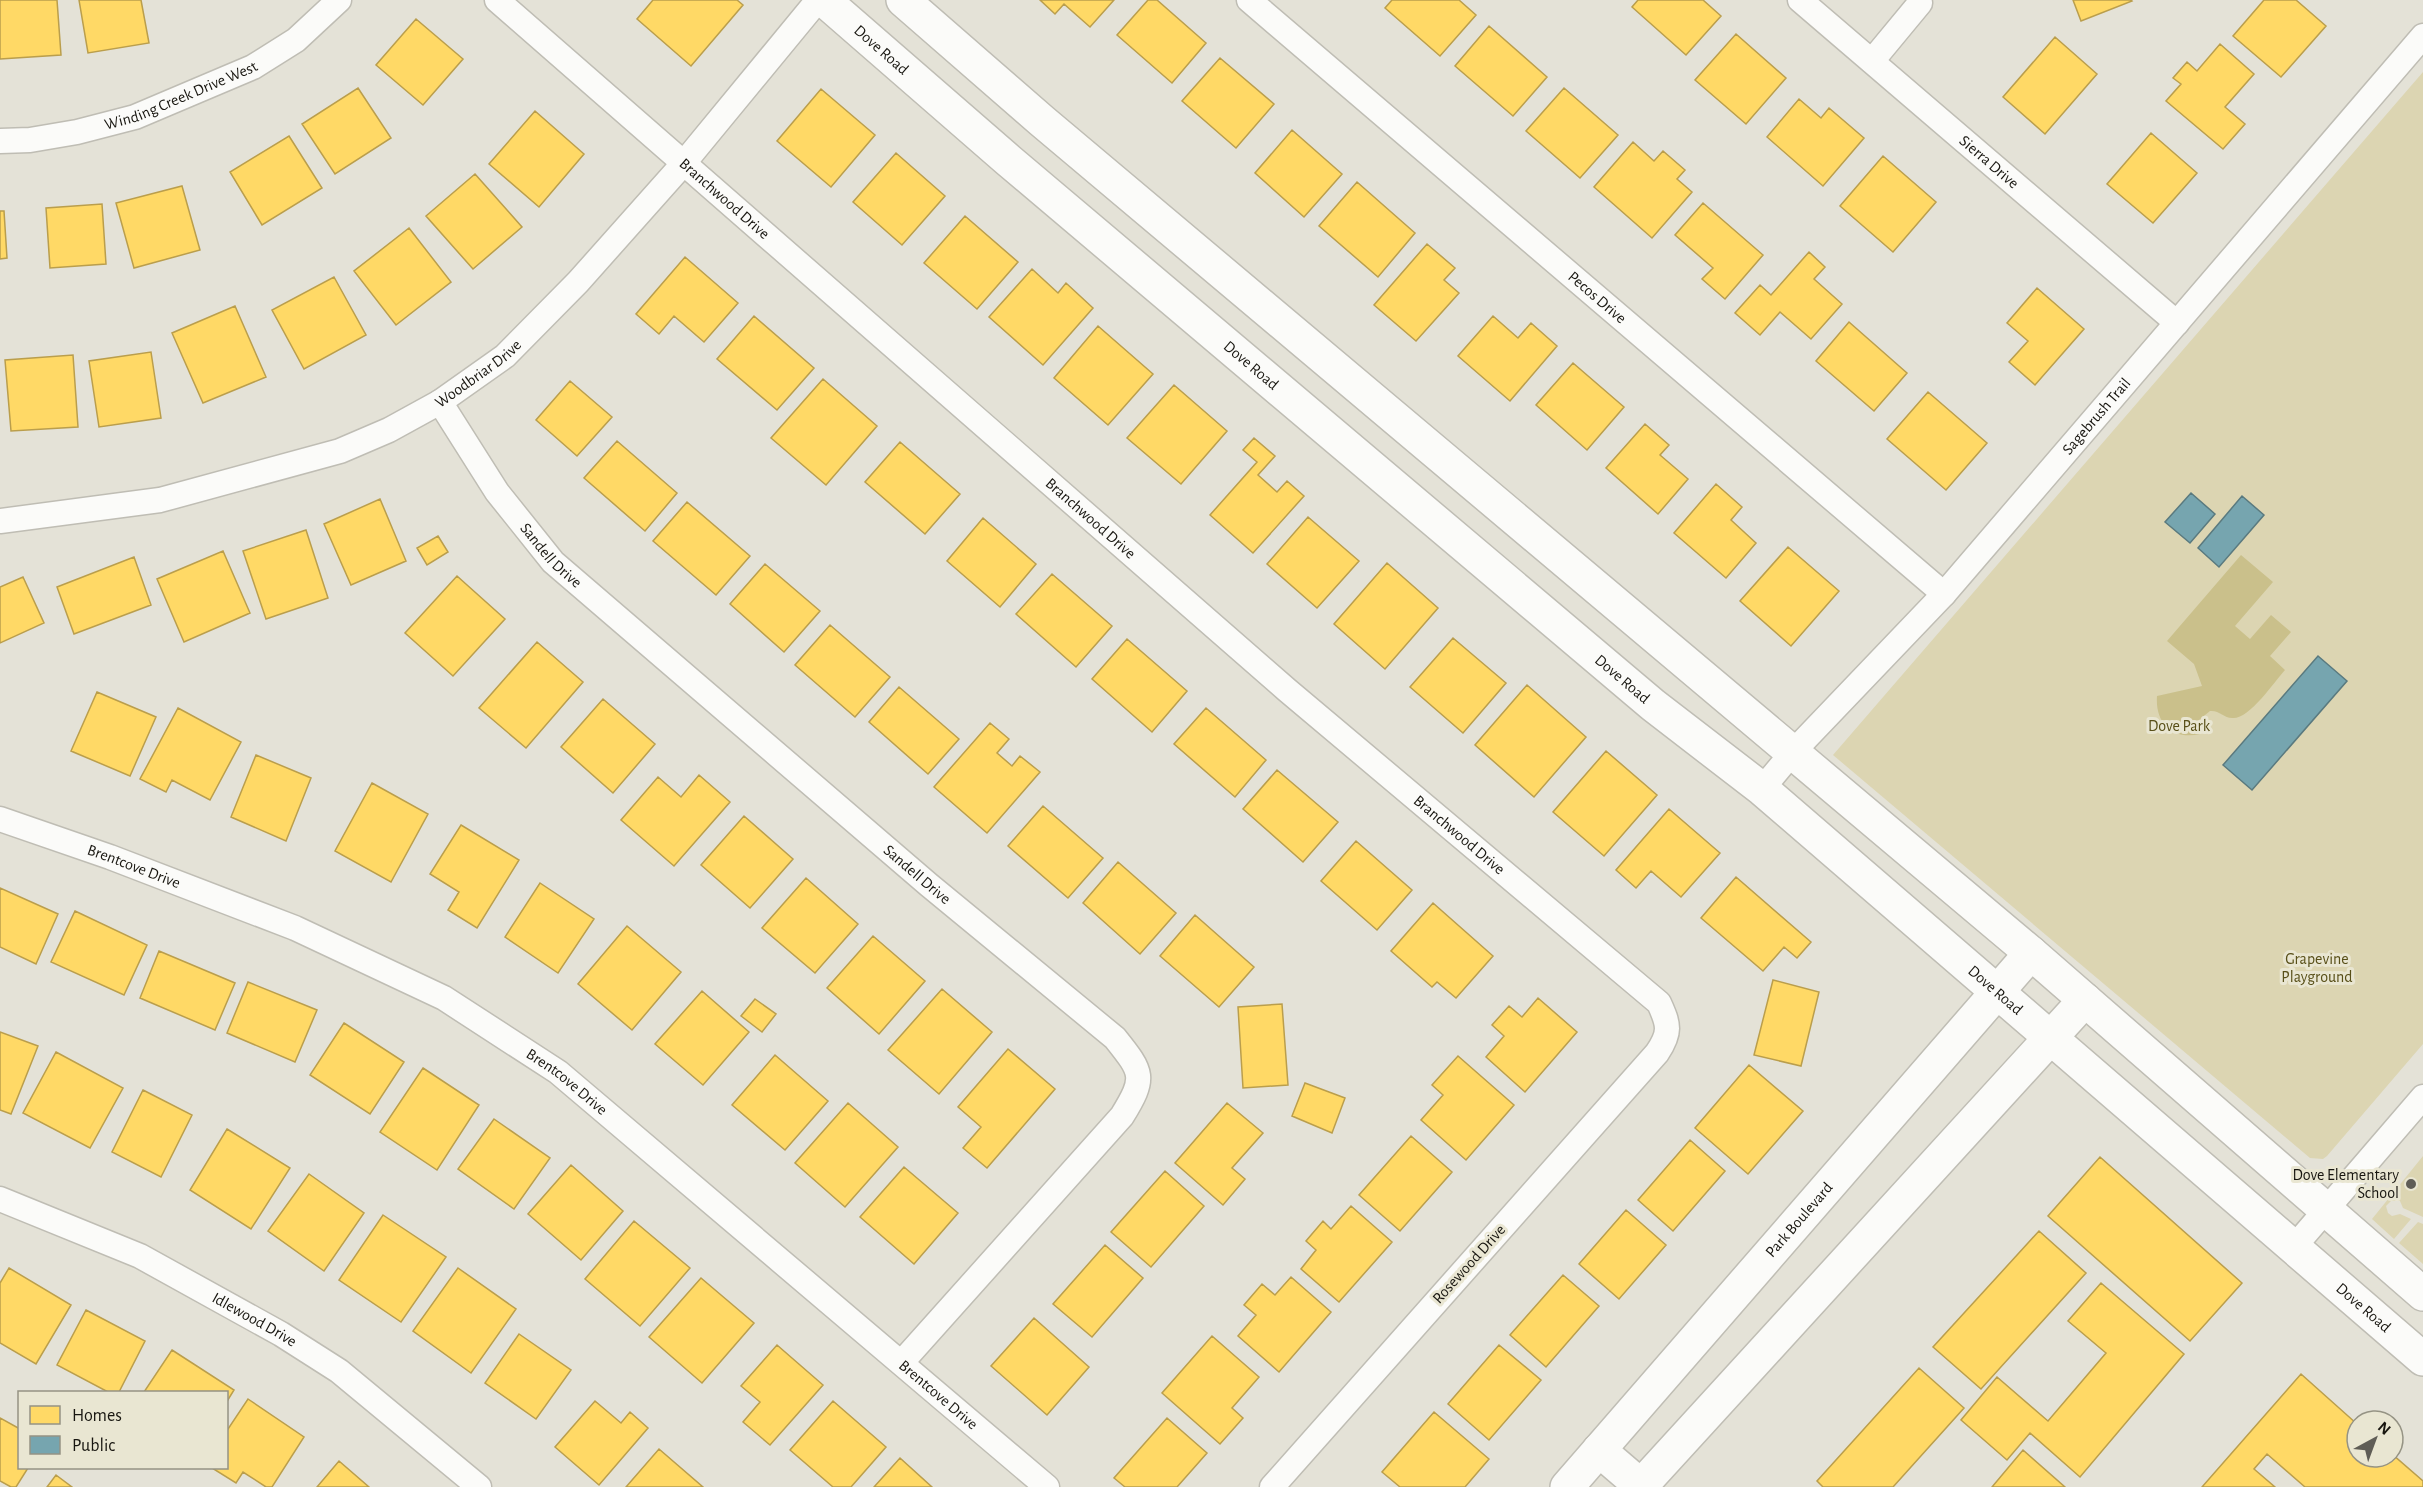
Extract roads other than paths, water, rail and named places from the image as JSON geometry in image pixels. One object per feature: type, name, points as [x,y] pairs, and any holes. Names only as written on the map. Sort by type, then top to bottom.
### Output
[{"type":"main road","name":"Dove Road","points":[[824,0],[1026,176],[1644,697],[1762,789],[2423,1359]]},
{"type":"main road","points":[[903,0],[1042,121],[2031,953],[2423,1294]]},
{"type":"main road","name":"Park Boulevard","points":[[1567,1487],[2031,953]]},
{"type":"main road","points":[[1599,1450],[1641,1487],[2085,1000]]},
{"type":"street","name":"Winding Creek Drive West","points":[[0,141],[30,140],[77,132],[135,117],[253,67],[296,40],[339,0]]},
{"type":"street","name":"Branchwood Drive","points":[[497,0],[1287,690],[1659,1003],[1669,1028],[1665,1041]]},
{"type":"street","name":"Woodbriar Drive","points":[[0,521],[160,500],[239,479],[340,451],[389,430],[440,402],[505,356],[578,282],[683,164],[818,0]]},
{"type":"street","name":"Pecos Drive","points":[[1249,0],[1944,594]]},
{"type":"street","name":"Sierra Drive","points":[[1800,0],[2177,323]]},
{"type":"street","points":[[1872,61],[1920,3]]},
{"type":"street","name":"Sagebrush Trail","points":[[1762,789],[1792,753],[1944,594],[2423,36]]},
{"type":"street","name":"Sandell Drive","points":[[440,402],[497,492],[553,562],[929,885],[1115,1038],[1135,1063],[1140,1077],[1136,1094],[1122,1116],[902,1362]]},
{"type":"street","name":"Brentcove Drive","points":[[0,819],[110,856],[295,928],[444,998],[558,1072],[1047,1487]]},
{"type":"street","name":"Rosewood Drive","points":[[1272,1487],[1657,1053],[1665,1041]]},
{"type":"street","points":[[2294,1247],[2423,1097]]},
{"type":"street","name":"Idlewood Drive","points":[[0,1198],[140,1256],[281,1334],[339,1371],[479,1487]]},
{"type":"place","name":"Dove Elementary School","points":[[2411,1184]]},
{"type":"park label","name":"Dove Park","points":[[2179,726]]},
{"type":"park label","name":"Grapevine Playground","points":[[2317,968]]}]
